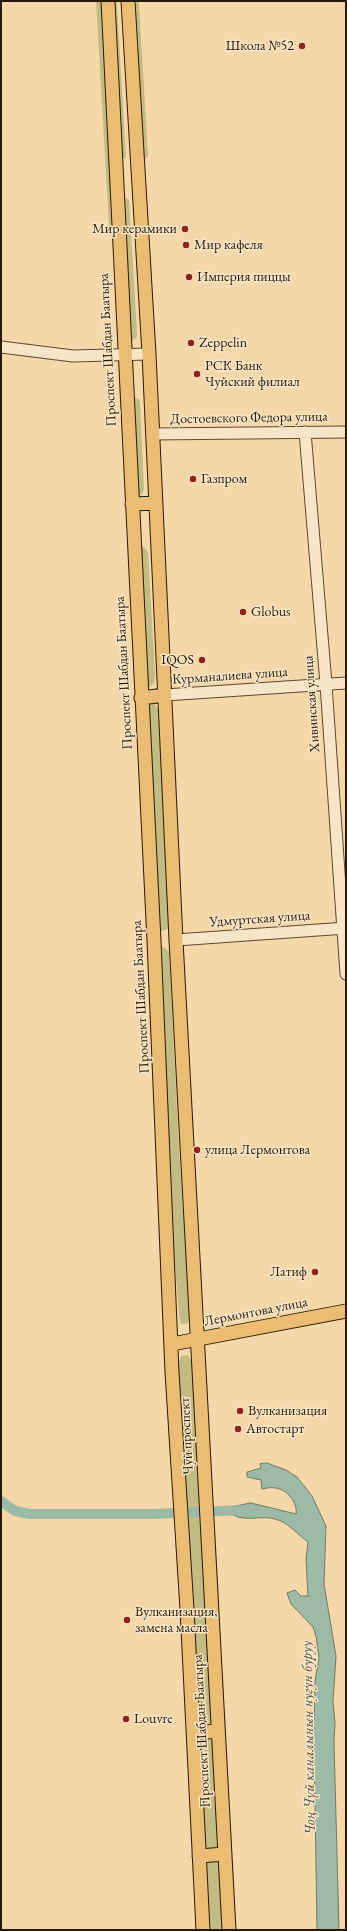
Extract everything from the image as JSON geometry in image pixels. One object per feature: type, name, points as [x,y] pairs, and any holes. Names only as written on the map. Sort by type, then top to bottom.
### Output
[{"type":"main road","name":"Проспект Шабдан Баатыра","points":[[108,1],[154,941],[172,1344]]},
{"type":"main road","points":[[128,1],[149,354],[176,940],[197,1340]]},
{"type":"main road","points":[[116,176],[138,174]]},
{"type":"main road","points":[[132,504],[156,503]]},
{"type":"main road","points":[[134,543],[157,541]]},
{"type":"main road","points":[[141,698],[165,695]]},
{"type":"main road","points":[[154,941],[176,940]]},
{"type":"main road","name":"Лермонтова улица","points":[[172,1344],[346,1311]]},
{"type":"main road","name":"Чуй проспект","points":[[197,1340],[208,1531]]},
{"type":"main road","name":"Чуй проспект","points":[[172,1344],[172,1372],[182,1532]]},
{"type":"main road","name":"Проспект Шабдан Баатыра","points":[[208,1531],[229,1930]]},
{"type":"main road","name":"Проспект Шабдан Баатыра","points":[[182,1532],[203,1930]]},
{"type":"main road","points":[[193,1733],[218,1731]]},
{"type":"main road","points":[[199,1856],[225,1854]]},
{"type":"street","points":[[1,347],[73,356],[149,354]]},
{"type":"street","name":"Хивинская улица","points":[[305,432],[326,684],[346,974]]},
{"type":"street","name":"Достоевского Федора улица","points":[[152,434],[346,432]]},
{"type":"street","name":"Курманалиева улица","points":[[165,695],[346,683]]},
{"type":"street","name":"Удмуртская улица","points":[[176,940],[344,928]]},
{"type":"shaded area","points":[[96,1],[101,1],[114,226],[111,228],[109,226]]},
{"type":"shaded area","points":[[112,1],[116,1],[117,5],[126,157],[124,159],[121,157]]},
{"type":"shaded area","points":[[134,1],[138,1],[139,4],[148,156],[146,158],[143,156]]},
{"type":"shaded area","points":[[126,198],[129,200],[137,333],[137,337],[133,340],[131,339],[124,200]]},
{"type":"shaded area","points":[[133,399],[139,399],[140,402],[144,490],[142,494],[139,495]]},
{"type":"shaded area","points":[[144,547],[148,552],[155,675],[154,683],[150,687],[147,687],[140,548]]},
{"type":"shaded area","points":[[151,703],[155,704],[158,709],[170,926],[161,931],[159,931],[147,705]]},
{"type":"shaded area","points":[[162,947],[169,952],[179,1149],[190,1319],[187,1324],[181,1324],[179,1314],[173,1239],[159,950]]},
{"type":"shaded area","points":[[188,1355],[193,1363],[213,1722],[207,1726],[203,1725],[198,1717],[178,1365],[181,1356]]},
{"type":"shaded area","points":[[267,1463],[286,1470],[297,1477],[312,1496],[326,1526],[324,1584],[336,1656],[333,1702],[335,1722],[334,1742],[339,1930],[317,1930],[314,1736],[315,1682],[319,1657],[316,1636],[313,1627],[291,1604],[287,1593],[295,1590],[301,1596],[308,1596],[306,1559],[308,1542],[288,1525],[280,1521],[270,1518],[238,1517],[233,1515],[229,1507],[251,1503],[296,1514],[295,1505],[291,1497],[284,1491],[275,1488],[262,1489],[261,1480],[247,1477],[247,1472],[261,1468],[260,1464]]},
{"type":"shaded area","points":[[209,1739],[214,1743],[219,1842],[218,1847],[214,1849],[207,1849],[205,1843],[200,1744],[202,1741]]},
{"type":"shaded area","points":[[209,1860],[216,1860],[219,1863],[224,1930],[209,1930],[206,1864]]},
{"type":"waterway","name":"Чоң Чүй каналынын нугун буруу","points":[[1,1501],[15,1511],[30,1514],[153,1514],[243,1510]]},
{"type":"place","name":"Школа №52","points":[[302,46]]},
{"type":"place","name":"Мир керамики","points":[[185,229]]},
{"type":"place","name":"Мир кафеля","points":[[186,245]]},
{"type":"place","name":"Империя пиццы","points":[[189,277]]},
{"type":"place","name":"Zeppelin","points":[[191,343]]},
{"type":"place","name":"РСК Банк Чуйский филиал","points":[[197,374]]},
{"type":"place","name":"Газпром","points":[[193,479]]},
{"type":"place","name":"Globus","points":[[243,612]]},
{"type":"place","name":"IQOS","points":[[202,660]]},
{"type":"place","name":"улица Лермонтова","points":[[197,1150]]},
{"type":"place","name":"Латиф","points":[[315,1272]]},
{"type":"place","name":"Вулканизация","points":[[240,1411]]},
{"type":"place","name":"Автостарт","points":[[238,1429]]},
{"type":"place","name":"Вулканизация, замена масла","points":[[127,1620]]},
{"type":"place","name":"Louvre","points":[[126,1719]]}]
